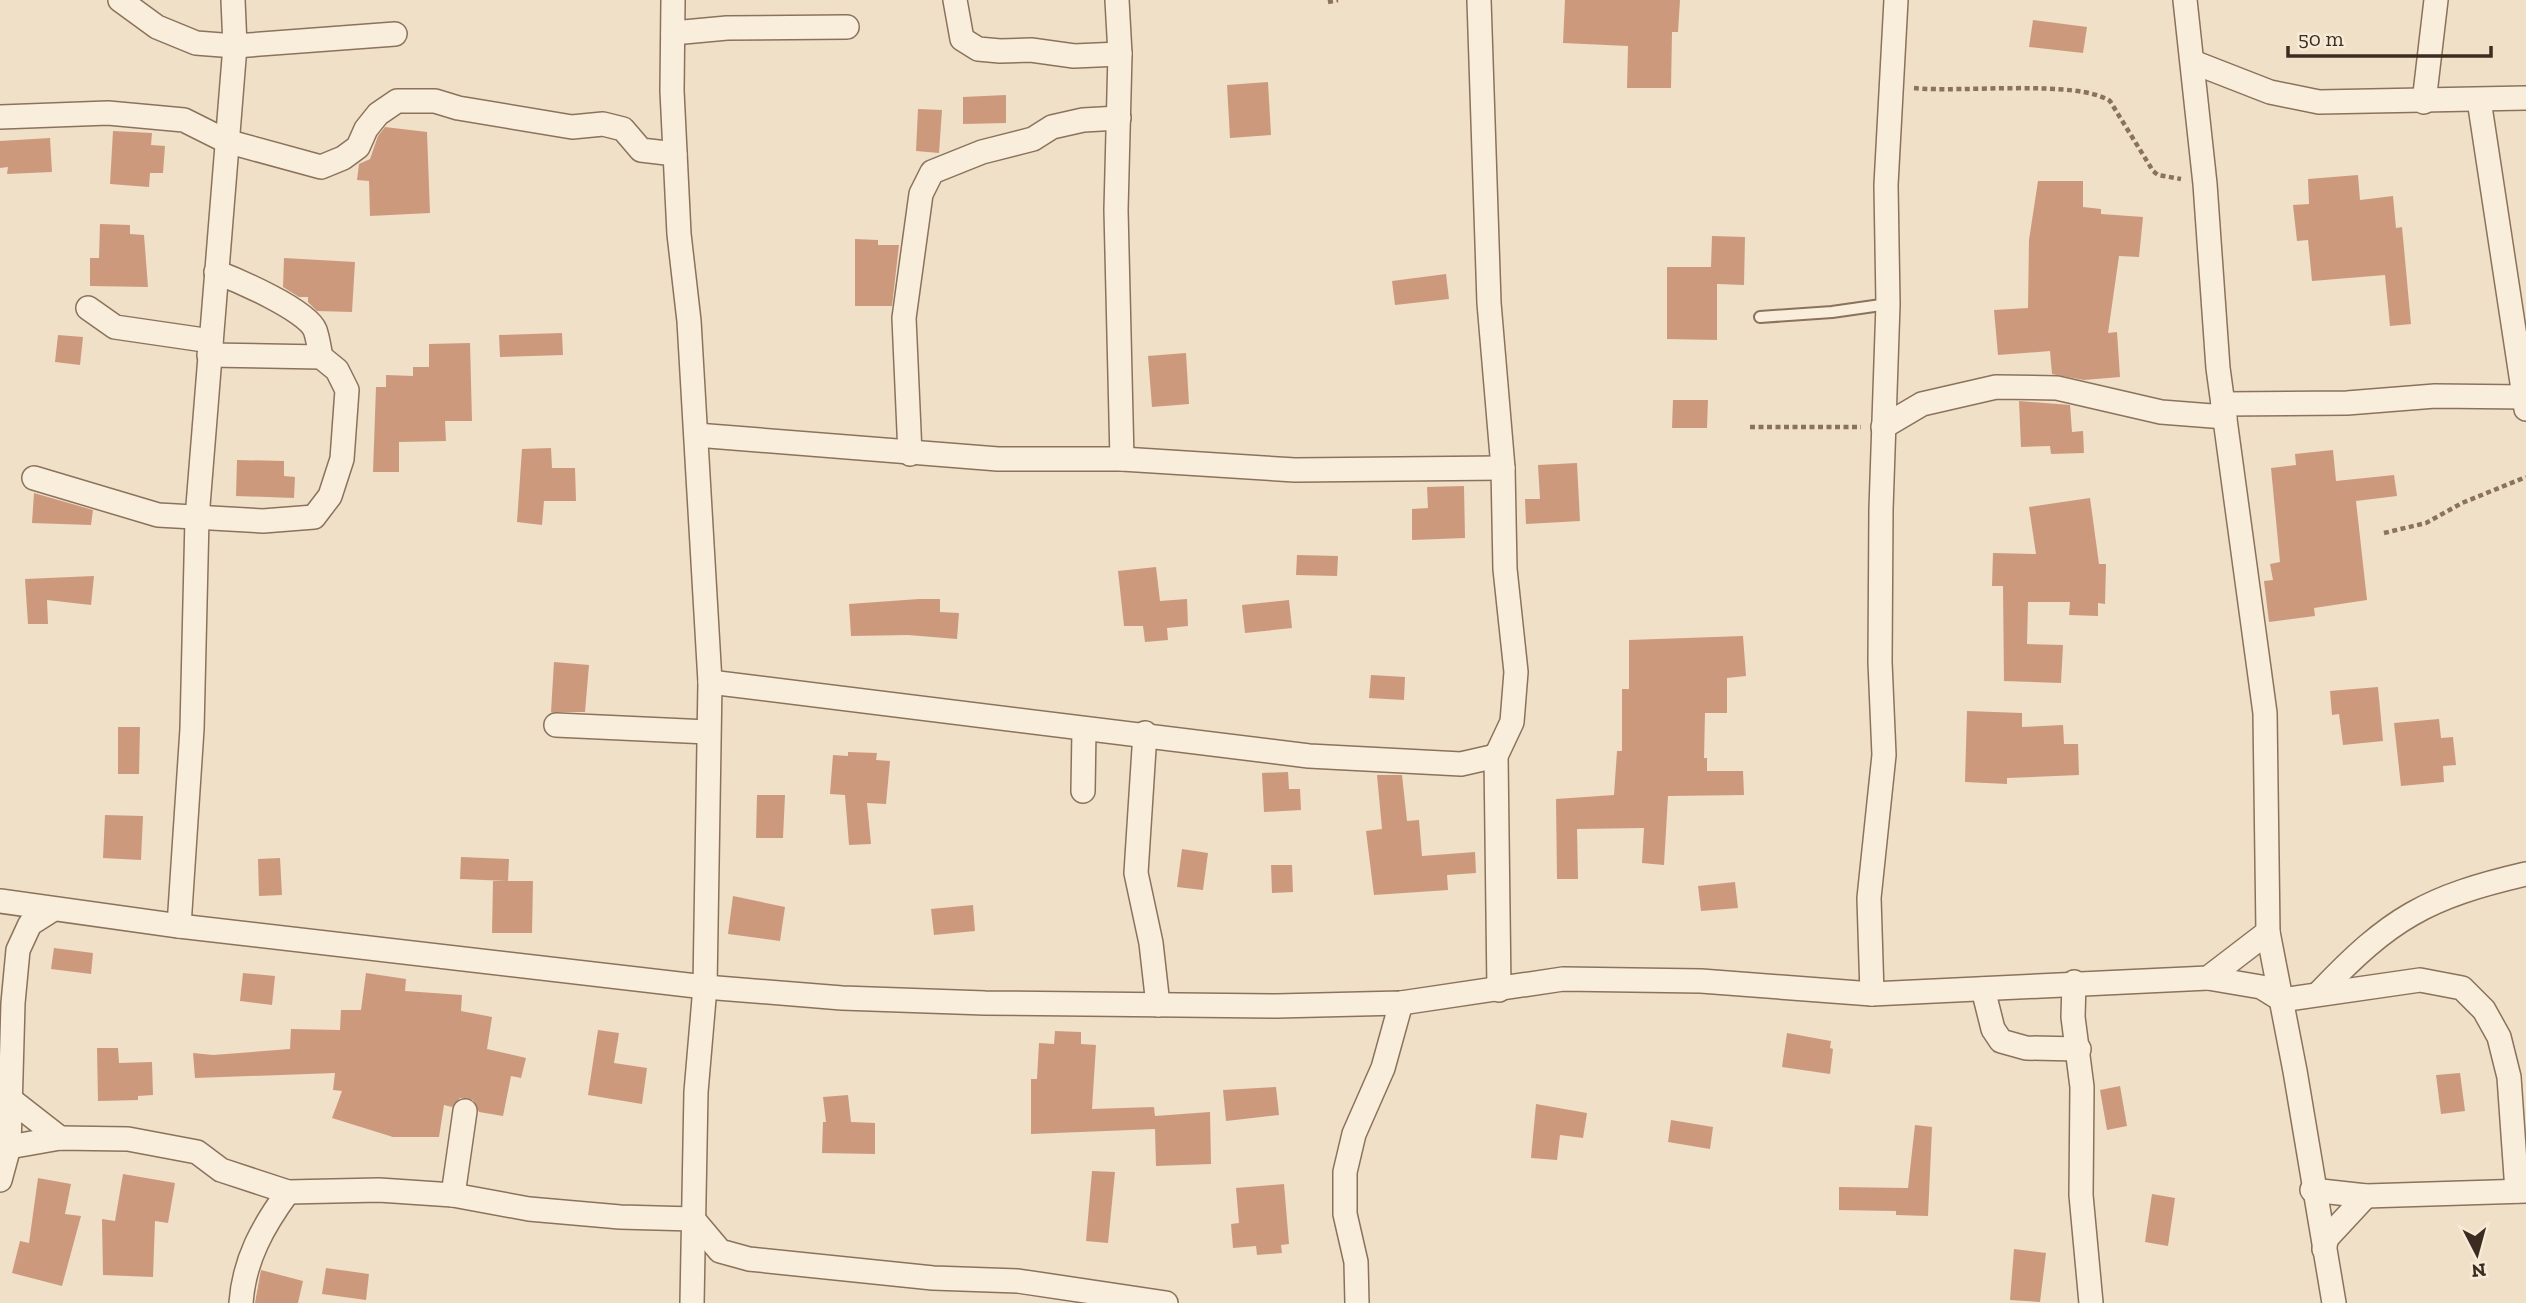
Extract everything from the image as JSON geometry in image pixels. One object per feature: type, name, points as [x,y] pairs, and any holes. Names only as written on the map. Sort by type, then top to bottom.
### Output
[{"type":"street","points":[[120,0],[148,22],[196,43],[235,46],[396,34]]},
{"type":"street","points":[[179,926],[192,729],[197,518],[235,46],[233,0]]},
{"type":"street","points":[[673,0],[675,154],[696,435],[710,682],[705,987],[695,1092],[692,1303]]},
{"type":"street","points":[[955,0],[962,39],[978,48],[1074,56],[1120,54]]},
{"type":"street","points":[[1117,0],[1120,54],[1116,210],[1122,459]]},
{"type":"street","points":[[1479,0],[1489,303],[1503,467],[1506,569],[1516,672],[1511,722],[1496,756],[1499,990]]},
{"type":"street","points":[[1872,994],[1869,898],[1884,755],[1880,663],[1883,427],[1888,304],[1886,185],[1896,0]]},
{"type":"street","points":[[2185,0],[2205,184],[2224,411],[2264,713],[2268,932],[2334,1303]]},
{"type":"street","points":[[2424,102],[2437,0]]},
{"type":"street","points":[[673,33],[727,28],[847,27]]},
{"type":"street","points":[[2193,62],[2291,99],[2319,102],[2424,102],[2526,98]]},
{"type":"street","points":[[1883,427],[1922,404],[1996,387],[2057,388],[2161,412],[2224,411],[2435,396],[2525,401],[2479,100]]},
{"type":"street","points":[[0,117],[108,113],[159,116],[184,120],[226,141],[321,167],[343,158],[358,147],[366,129],[378,114],[397,101],[435,101],[572,127],[603,124],[623,129],[640,150],[675,154]]},
{"type":"street","points":[[910,454],[904,318],[921,194],[932,172],[982,152],[1033,139],[1052,127],[1083,120],[1119,118]]},
{"type":"street","points":[[216,272],[246,284],[306,319],[314,328],[321,357]]},
{"type":"street","points":[[34,478],[158,515],[263,521],[314,517],[330,496],[342,459],[347,390],[337,370],[321,357],[210,348],[116,327],[88,308]]},
{"type":"street","points":[[696,435],[998,459],[1122,459],[1295,470],[1503,467]]},
{"type":"street","points":[[710,682],[1084,730],[1145,733],[1309,756],[1461,764],[1496,756]]},
{"type":"street","points":[[556,725],[708,732]]},
{"type":"street","points":[[1083,791],[1084,730]]},
{"type":"street","points":[[1145,733],[1136,873],[1151,943],[1158,1005]]},
{"type":"street","points":[[2320,992],[2362,948],[2415,910],[2462,889],[2526,874]]},
{"type":"street","points":[[0,901],[179,926],[705,987],[842,998],[1158,1005],[1401,1003],[1563,979],[1701,981],[1872,994],[2074,982],[2208,978],[2261,988],[2282,1000],[2320,992],[2420,980],[2462,988],[2484,1010],[2499,1037],[2508,1077],[2521,1191],[2366,1196],[2312,1189]]},
{"type":"street","points":[[0,1180],[9,1147],[13,1003],[18,950],[30,924],[52,910]]},
{"type":"street","points":[[2208,978],[2268,932]]},
{"type":"street","points":[[2074,982],[2073,1017],[2079,1049],[2081,1195],[2091,1303]]},
{"type":"street","points":[[1983,989],[1993,1029],[2001,1041],[2026,1048],[2079,1049]]},
{"type":"street","points":[[1357,1303],[1356,1262],[1345,1214],[1345,1172],[1354,1134],[1383,1068],[1401,1003]]},
{"type":"street","points":[[10,1099],[60,1138]]},
{"type":"street","points":[[453,1195],[465,1111]]},
{"type":"street","points":[[9,1147],[60,1138],[108,1137],[197,1152],[221,1170],[288,1192],[379,1190],[453,1195],[529,1209],[620,1217],[693,1219],[720,1251],[749,1259],[933,1278],[1018,1281],[1101,1299],[1166,1303]]},
{"type":"street","points":[[241,1303],[243,1278],[255,1243],[288,1192]]},
{"type":"street","points":[[2324,1249],[2328,1238],[2366,1196]]},
{"type":"lane","points":[[1760,317],[1832,313],[1888,304]]},
{"type":"path","points":[[1328,2],[1338,0]]},
{"type":"path","points":[[1893,84],[1916,89],[2060,89],[2099,94],[2110,101],[2152,170],[2158,175],[2205,184]]},
{"type":"path","points":[[1750,427],[1883,427]]},
{"type":"path","points":[[2384,533],[2426,523],[2462,503],[2526,477]]},
{"type":"building","points":[[1565,0],[1680,0],[1678,32],[1672,32],[1671,88],[1627,88],[1628,46],[1563,43]]},
{"type":"building","points":[[2033,20],[2087,27],[2083,53],[2029,47]]},
{"type":"building","points":[[1268,82],[1271,135],[1230,138],[1227,85]]},
{"type":"building","points":[[1006,95],[1006,123],[963,124],[963,97]]},
{"type":"building","points":[[918,109],[942,110],[939,153],[916,151]]},
{"type":"building","points":[[385,127],[427,132],[430,213],[370,216],[369,181],[357,180],[359,164],[370,159],[378,136]]},
{"type":"building","points":[[113,131],[152,133],[151,145],[165,146],[163,173],[150,173],[149,187],[110,184]]},
{"type":"building","points":[[50,138],[52,172],[7,174],[8,167],[0,168],[0,141]]},
{"type":"building","points":[[2358,175],[2360,200],[2393,196],[2396,228],[2402,227],[2411,324],[2390,326],[2385,275],[2312,281],[2308,240],[2297,241],[2293,205],[2309,204],[2308,179]]},
{"type":"building","points":[[2038,181],[2083,181],[2083,207],[2101,209],[2101,214],[2143,217],[2139,257],[2119,256],[2108,333],[2117,332],[2120,377],[2084,380],[2052,374],[2050,351],[1998,355],[1994,310],[2028,308],[2029,240]]},
{"type":"building","points":[[100,224],[130,225],[130,234],[144,235],[148,287],[90,286],[90,258],[99,258]]},
{"type":"building","points":[[1712,236],[1745,237],[1744,285],[1717,284],[1717,340],[1667,339],[1667,267],[1711,267]]},
{"type":"building","points":[[855,239],[878,240],[878,245],[899,245],[892,306],[855,306]]},
{"type":"building","points":[[284,258],[355,262],[352,312],[317,311],[308,302],[308,297],[299,297],[283,287]]},
{"type":"building","points":[[1446,274],[1449,299],[1395,305],[1392,281]]},
{"type":"building","points":[[562,333],[563,355],[500,357],[499,335]]},
{"type":"building","points":[[58,335],[83,337],[80,365],[55,362]]},
{"type":"building","points":[[470,343],[472,421],[445,421],[446,441],[399,442],[399,472],[373,472],[376,387],[386,387],[386,375],[413,376],[413,367],[429,367],[429,344]]},
{"type":"building","points":[[1186,353],[1189,404],[1152,407],[1148,356]]},
{"type":"building","points":[[1673,400],[1708,400],[1707,428],[1672,428]]},
{"type":"building","points":[[2019,401],[2070,405],[2072,432],[2083,431],[2084,453],[2051,454],[2050,446],[2021,447]]},
{"type":"building","points":[[551,448],[552,468],[575,468],[576,501],[544,501],[542,525],[517,522],[522,449]]},
{"type":"building","points":[[2333,450],[2336,481],[2394,475],[2397,496],[2356,501],[2367,600],[2314,608],[2315,616],[2269,622],[2264,581],[2273,580],[2270,564],[2280,562],[2271,468],[2296,465],[2295,454]]},
{"type":"building","points":[[237,460],[284,461],[284,476],[295,477],[294,498],[236,496]]},
{"type":"building","points":[[1577,463],[1580,521],[1526,524],[1525,499],[1540,499],[1538,465]]},
{"type":"building","points":[[1464,486],[1465,538],[1412,540],[1412,509],[1428,508],[1427,487]]},
{"type":"building","points":[[34,493],[93,510],[91,525],[32,523]]},
{"type":"building","points":[[2090,498],[2099,564],[2106,564],[2105,604],[2098,603],[2098,616],[2069,615],[2070,602],[2028,602],[2027,644],[2063,645],[2061,683],[2004,681],[2003,586],[1992,586],[1993,553],[2036,554],[2029,507]]},
{"type":"building","points":[[1297,555],[1338,556],[1337,576],[1296,575]]},
{"type":"building","points":[[1156,567],[1160,601],[1187,599],[1188,626],[1167,628],[1168,640],[1145,642],[1143,626],[1124,626],[1118,571]]},
{"type":"building","points":[[94,576],[91,605],[47,600],[48,624],[28,624],[25,579]]},
{"type":"building","points":[[940,599],[940,612],[959,613],[957,639],[908,635],[851,636],[849,604]]},
{"type":"building","points":[[1289,600],[1292,628],[1245,633],[1242,605]]},
{"type":"building","points":[[1743,636],[1746,676],[1727,678],[1727,713],[1705,713],[1704,758],[1707,758],[1707,771],[1743,771],[1744,795],[1668,796],[1664,865],[1642,863],[1644,828],[1577,829],[1578,879],[1557,879],[1556,799],[1614,795],[1617,751],[1622,751],[1622,689],[1629,689],[1629,640]]},
{"type":"building","points":[[554,662],[589,665],[585,712],[551,712]]},
{"type":"building","points":[[1371,675],[1405,677],[1404,700],[1369,698]]},
{"type":"building","points":[[2378,687],[2383,741],[2343,745],[2339,714],[2332,715],[2330,691]]},
{"type":"building","points":[[1967,711],[2022,713],[2022,727],[2063,725],[2064,744],[2078,744],[2079,775],[2007,778],[2007,784],[1965,782]]},
{"type":"building","points":[[2439,719],[2441,738],[2453,737],[2456,765],[2443,766],[2444,782],[2401,786],[2394,723]]},
{"type":"building","points":[[118,727],[140,727],[139,774],[118,774]]},
{"type":"building","points":[[848,752],[877,753],[876,760],[890,761],[886,804],[867,803],[871,844],[849,845],[845,795],[830,794],[833,755],[848,756]]},
{"type":"building","points":[[1288,772],[1289,789],[1300,789],[1301,810],[1264,812],[1262,773]]},
{"type":"building","points":[[1377,775],[1402,775],[1407,821],[1419,820],[1422,856],[1475,852],[1476,873],[1447,875],[1448,890],[1374,895],[1366,831],[1382,829]]},
{"type":"building","points":[[757,795],[785,795],[783,838],[756,838]]},
{"type":"building","points":[[105,815],[143,816],[141,860],[103,858]]},
{"type":"building","points":[[1182,849],[1208,853],[1203,890],[1177,887]]},
{"type":"building","points":[[461,857],[509,859],[508,881],[460,879]]},
{"type":"building","points":[[280,858],[282,895],[259,896],[258,859]]},
{"type":"building","points":[[1271,865],[1292,865],[1293,892],[1272,893]]},
{"type":"building","points":[[493,881],[533,881],[532,933],[492,933]]},
{"type":"building","points":[[1735,882],[1738,908],[1701,911],[1698,886]]},
{"type":"building","points":[[733,896],[785,907],[780,941],[728,934]]},
{"type":"building","points":[[973,905],[975,931],[934,935],[931,909]]},
{"type":"building","points":[[54,948],[93,953],[91,974],[51,969]]},
{"type":"building","points":[[243,973],[275,976],[272,1005],[240,1001]]},
{"type":"building","points":[[366,973],[406,979],[405,991],[462,995],[461,1011],[492,1017],[487,1049],[526,1058],[521,1078],[511,1076],[503,1116],[479,1112],[473,1100],[460,1098],[452,1107],[444,1105],[439,1137],[393,1137],[332,1118],[342,1091],[333,1090],[335,1073],[195,1078],[193,1053],[213,1055],[290,1049],[291,1029],[340,1030],[341,1010],[361,1010]]},
{"type":"building","points":[[598,1030],[619,1033],[614,1063],[647,1068],[642,1104],[588,1095]]},
{"type":"building","points":[[1055,1031],[1081,1032],[1081,1044],[1096,1045],[1092,1109],[1154,1107],[1155,1116],[1210,1112],[1211,1164],[1156,1166],[1155,1129],[1031,1134],[1031,1079],[1037,1079],[1039,1043],[1054,1044]]},
{"type":"building","points":[[1787,1033],[1831,1041],[1830,1048],[1833,1049],[1830,1074],[1782,1067]]},
{"type":"building","points":[[97,1048],[118,1048],[119,1063],[152,1062],[153,1095],[138,1096],[138,1100],[98,1101]]},
{"type":"building","points":[[2460,1073],[2465,1111],[2441,1114],[2436,1075]]},
{"type":"building","points":[[2120,1086],[2127,1126],[2107,1130],[2100,1090]]},
{"type":"building","points":[[1276,1087],[1279,1115],[1226,1121],[1223,1090]]},
{"type":"building","points":[[848,1095],[851,1122],[875,1123],[875,1154],[822,1153],[823,1122],[826,1122],[823,1097]]},
{"type":"building","points":[[1536,1104],[1587,1113],[1583,1138],[1560,1135],[1557,1160],[1531,1158]]},
{"type":"building","points":[[1671,1120],[1713,1127],[1710,1149],[1668,1142]]},
{"type":"building","points":[[1915,1125],[1932,1127],[1928,1216],[1896,1215],[1896,1211],[1839,1210],[1839,1187],[1908,1188]]},
{"type":"building","points":[[1092,1171],[1115,1172],[1108,1243],[1086,1241]]},
{"type":"building","points":[[123,1174],[175,1183],[168,1223],[155,1221],[153,1277],[103,1275],[102,1219],[115,1221]]},
{"type":"building","points":[[38,1178],[71,1184],[65,1214],[81,1216],[62,1286],[12,1273],[20,1241],[29,1243]]},
{"type":"building","points":[[1284,1184],[1289,1244],[1281,1245],[1282,1253],[1257,1255],[1256,1246],[1233,1248],[1231,1224],[1239,1223],[1236,1188]]},
{"type":"building","points":[[2152,1194],[2175,1198],[2168,1246],[2145,1242]]},
{"type":"building","points":[[2014,1249],[2046,1253],[2040,1302],[2010,1300]]},
{"type":"building","points":[[326,1268],[369,1274],[366,1300],[322,1294]]},
{"type":"building","points":[[261,1270],[303,1281],[298,1303],[255,1303]]}]
